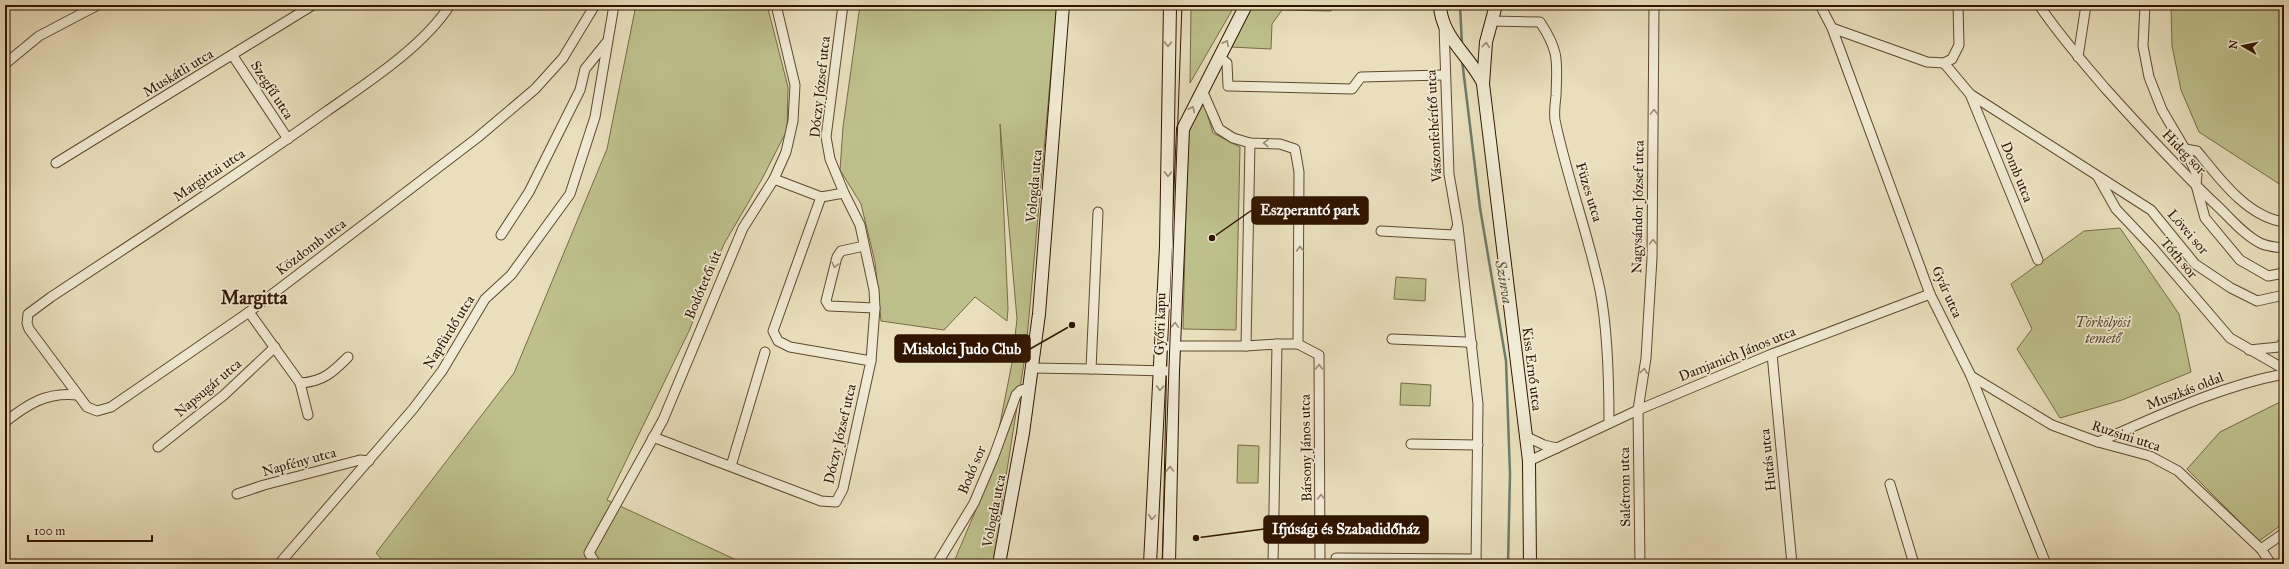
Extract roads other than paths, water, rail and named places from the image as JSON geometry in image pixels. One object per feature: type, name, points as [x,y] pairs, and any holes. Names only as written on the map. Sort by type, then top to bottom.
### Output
[{"type":"street","points":[[5,64],[39,36],[98,5]]},
{"type":"street","name":"Muskátli utca","points":[[56,163],[233,56],[313,5]]},
{"type":"street","name":"Margittai utca","points":[[60,373],[29,329],[27,323],[28,314],[32,310],[288,139],[386,69],[419,40],[450,5]]},
{"type":"street","name":"Közdomb utca","points":[[60,373],[91,410],[103,410],[249,312],[477,138],[535,89],[563,58],[595,5]]},
{"type":"street","name":"Napfürdő utca","points":[[279,564],[413,409],[442,371],[485,299],[511,275],[570,194],[595,117],[606,43],[614,5]]},
{"type":"street","name":"Bodótetői út","points":[[596,564],[589,553],[662,420],[743,228],[774,179],[786,152],[793,121],[795,85],[776,5]]},
{"type":"street","name":"Dóczy József utca","points":[[653,437],[821,501],[836,502],[843,489],[871,361],[875,308],[874,290],[860,225],[844,193],[830,158],[826,137],[843,5]]},
{"type":"street","name":"Vologda utca","points":[[999,564],[1016,481],[1040,298],[1063,5]]},
{"type":"street","name":"Győri kapu","points":[[1168,346],[1168,90],[1170,5]]},
{"type":"street","name":"Győri kapu","points":[[1150,564],[1167,371],[1183,129],[1246,5]]},
{"type":"street","name":"Kiss Ernő utca","points":[[1440,5],[1444,24],[1449,35],[1476,68],[1483,84]]},
{"type":"street","name":"Kiss Ernő utca","points":[[1496,5],[1490,21],[1486,42],[1483,84],[1529,461],[1530,564]]},
{"type":"street","name":"Nagysándor József utca","points":[[1638,410],[1646,358],[1652,258],[1654,5]]},
{"type":"street","name":"Gyár utca","points":[[1820,5],[1832,28],[1930,294],[1971,376],[2046,564]]},
{"type":"street","points":[[1832,28],[1927,62],[1944,63],[1952,59],[1959,45],[1958,5]]},
{"type":"street","name":"Hideg sor","points":[[2039,5],[2054,29],[2078,57],[2138,126],[2196,186],[2260,243],[2273,247],[2284,248]]},
{"type":"street","points":[[2078,57],[2086,5]]},
{"type":"street","points":[[2145,5],[2144,46],[2149,77],[2162,110],[2184,149],[2196,175],[2196,186],[2205,218],[2240,260],[2268,276],[2284,273]]},
{"type":"street","name":"Füzes utca","points":[[1490,21],[1540,22],[1552,40],[1558,58],[1555,116],[1560,146],[1583,221],[1600,292],[1609,379],[1609,423]]},
{"type":"street","name":"Vászonfehérítő utca","points":[[1336,558],[1476,562],[1478,404],[1458,226],[1449,174],[1444,75],[1444,24]]},
{"type":"street","name":"Napfürdő utca","points":[[501,235],[529,192],[580,90],[585,69],[606,43]]},
{"type":"street","name":"Szegfű utca","points":[[233,56],[288,139]]},
{"type":"street","points":[[1219,57],[1227,62],[1228,86],[1352,89],[1360,78],[1444,75]]},
{"type":"street","name":"Domb utca","points":[[1944,63],[1970,94],[2097,175]]},
{"type":"street","points":[[1202,90],[1219,129],[1233,138],[1250,143],[1280,144],[1294,149],[1299,172],[1298,344]]},
{"type":"street","name":"Domb utca","points":[[1970,94],[2038,260]]},
{"type":"street","points":[[1246,346],[1250,143]]},
{"type":"street","points":[[2184,149],[2197,151],[2221,180],[2251,208],[2267,218],[2284,222]]},
{"type":"street","name":"Lövei sor","points":[[2097,175],[2152,210],[2196,264],[2230,288],[2257,301],[2284,295]]},
{"type":"street","name":"Tóth sor","points":[[2097,175],[2116,209],[2152,247],[2230,338],[2284,369]]},
{"type":"street","points":[[774,179],[821,197],[844,193]]},
{"type":"street","points":[[821,197],[773,331],[778,341],[790,347],[871,361]]},
{"type":"street","points":[[1031,368],[1091,369],[1098,212]]},
{"type":"street","points":[[1381,231],[1454,235],[1458,226]]},
{"type":"street","points":[[864,246],[842,251],[839,254],[826,301],[830,306],[875,308]]},
{"type":"street","name":"Damjanich János utca","points":[[1529,461],[1638,410],[1772,354],[1930,294]]},
{"type":"street","points":[[249,312],[300,383],[308,415]]},
{"type":"street","points":[[1392,340],[1466,342],[1472,344]]},
{"type":"street","points":[[2249,350],[2279,347],[2284,342]]},
{"type":"street","name":"Bársony János utca","points":[[1273,564],[1277,344]]},
{"type":"street","name":"Bársony János utca","points":[[1168,346],[1298,344],[1319,355],[1320,564]]},
{"type":"street","name":"Napsugár utca","points":[[158,447],[224,395],[275,347]]},
{"type":"street","points":[[731,466],[765,352]]},
{"type":"street","name":"Hutás utca","points":[[1772,354],[1792,564]]},
{"type":"street","points":[[300,383],[315,382],[332,372],[348,357]]},
{"type":"street","name":"Győri kapu","points":[[1091,369],[1167,371]]},
{"type":"street","name":"Győri kapu","points":[[1167,371],[1169,564]]},
{"type":"street","name":"Muszkás oldal","points":[[2098,442],[2164,414],[2254,380],[2284,374]]},
{"type":"street","name":"Ruzsini utca","points":[[1971,376],[2052,424],[2098,442],[2150,456],[2178,471],[2262,549],[2271,564]]},
{"type":"street","points":[[1979,396],[1988,386]]},
{"type":"street","name":"Bodó sor","points":[[937,564],[974,503],[994,456],[1016,395],[1021,390],[1029,388]]},
{"type":"street","points":[[5,422],[42,398],[52,395],[77,395]]},
{"type":"street","name":"Salétrom utca","points":[[1638,410],[1640,564]]},
{"type":"street","points":[[1525,436],[1544,445],[1557,448]]},
{"type":"street","points":[[1411,444],[1478,445]]},
{"type":"street","name":"Napfény utca","points":[[237,494],[264,485],[360,460],[369,461]]},
{"type":"street","points":[[1890,484],[1914,564]]},
{"type":"street","points":[[2262,549],[2284,533]]},
{"type":"waterway","name":"Szinva","points":[[1460,5],[1462,45]]},
{"type":"waterway","name":"Szinva","points":[[1462,60],[1480,208],[1506,361],[1510,474],[1508,564]]},
{"type":"tram line","points":[[1162,564],[1182,5]]},
{"type":"place","name":"Eszperantó park","points":[[1212,238]]},
{"type":"place","name":"Miskolci Judo Club","points":[[1072,325]]},
{"type":"place","name":"Ifjúsági és Szabadidőház","points":[[1196,538]]},
{"type":"district","name":"Margitta","points":[[254,298]]},
{"type":"park label","name":"Törkölyösi temető","points":[[2103,330]]}]
